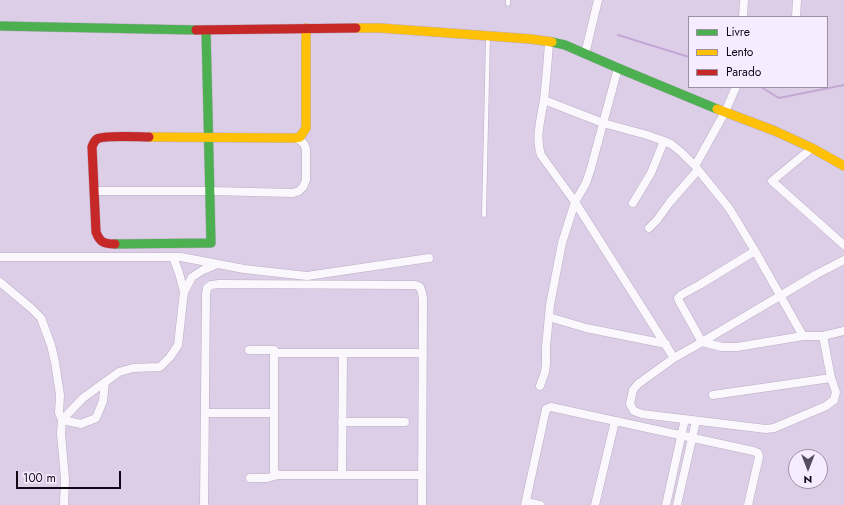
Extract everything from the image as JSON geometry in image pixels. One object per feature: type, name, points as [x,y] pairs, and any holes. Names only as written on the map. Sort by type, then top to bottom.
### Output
[{"type":"street","points":[[585,54],[598,0]]},
{"type":"street","points":[[743,16],[744,0]]},
{"type":"street","points":[[796,16],[797,0]]},
{"type":"street","points":[[0,26],[206,30],[380,28],[488,35],[550,41],[564,45],[725,112],[775,131],[812,148],[844,166]]},
{"type":"street","points":[[206,30],[209,138],[211,243],[109,244],[102,242],[98,238],[96,232],[94,191],[92,148],[93,143],[97,138],[105,137],[209,138],[295,138],[300,137],[306,128],[306,28]]},
{"type":"street","points":[[550,41],[544,100],[538,138],[542,155],[575,202],[674,358]]},
{"type":"street","points":[[540,386],[545,372],[550,305],[562,243],[575,202],[586,182],[591,168],[618,68]]},
{"type":"street","points":[[649,228],[657,220],[696,168],[736,88]]},
{"type":"street","points":[[544,100],[603,123],[664,141],[671,144],[681,152],[729,208],[755,250],[803,336]]},
{"type":"street","points":[[94,191],[210,191],[293,194],[300,192],[306,180],[306,149],[301,141],[295,138]]},
{"type":"street","points":[[633,203],[651,173],[664,141]]},
{"type":"street","points":[[812,148],[772,181],[844,245]]},
{"type":"street","points":[[755,250],[678,298],[702,342],[730,348],[803,336],[823,336],[844,331]]},
{"type":"street","points":[[0,257],[181,257],[244,270],[307,276],[429,258]]},
{"type":"street","points":[[62,420],[83,398],[119,372],[133,368],[160,367],[170,357],[178,345],[184,292],[173,257]]},
{"type":"street","points":[[823,336],[831,378],[836,392],[834,400],[826,406],[774,428],[766,429],[642,414],[634,412],[630,404],[633,390],[638,384],[674,358],[780,295],[844,260]]},
{"type":"street","points":[[184,292],[192,277],[217,264]]},
{"type":"street","points":[[0,282],[41,318],[51,345],[60,395],[59,413],[62,420],[61,434],[65,479],[64,505]]},
{"type":"street","points":[[204,505],[206,294],[207,288],[211,285],[219,284],[415,285],[420,287],[422,293],[423,354],[422,505]]},
{"type":"street","points":[[549,317],[586,328],[666,344]]},
{"type":"street","points":[[249,350],[274,350],[274,353],[423,354]]},
{"type":"street","points":[[274,353],[274,470],[278,475]]},
{"type":"street","points":[[342,474],[343,354]]},
{"type":"street","points":[[713,395],[831,378]]},
{"type":"street","points":[[62,420],[81,424],[96,418],[103,401],[105,382]]},
{"type":"street","points":[[540,505],[526,503],[546,410],[551,407],[758,453],[759,457],[748,505]]},
{"type":"street","points":[[205,413],[274,413]]},
{"type":"street","points":[[666,505],[685,419]]},
{"type":"street","points":[[677,505],[696,420]]},
{"type":"street","points":[[342,422],[405,422]]},
{"type":"street","points":[[595,505],[615,422]]},
{"type":"street","points":[[250,478],[267,478],[278,475],[422,475]]},
{"type":"lane","points":[[484,215],[488,35]]},
{"type":"waterway","points":[[618,35],[688,57]]},
{"type":"waterway","points":[[763,88],[779,98],[844,85]]},
{"type":"traffic: fast","points":[[0,26],[196,30]]},
{"type":"traffic: fast","points":[[115,244],[211,243],[206,30]]},
{"type":"traffic: fast","points":[[552,42],[565,45],[717,109]]},
{"type":"traffic: slow","points":[[149,137],[300,137],[306,128],[306,28]]},
{"type":"traffic: slow","points":[[356,28],[380,28],[531,39],[552,42]]},
{"type":"traffic: slow","points":[[717,109],[775,131],[812,148],[844,166]]},
{"type":"traffic: jam","points":[[196,30],[356,28]]},
{"type":"traffic: jam","points":[[115,244],[108,244],[101,241],[96,232],[92,147],[95,141],[101,138],[149,137]]}]
